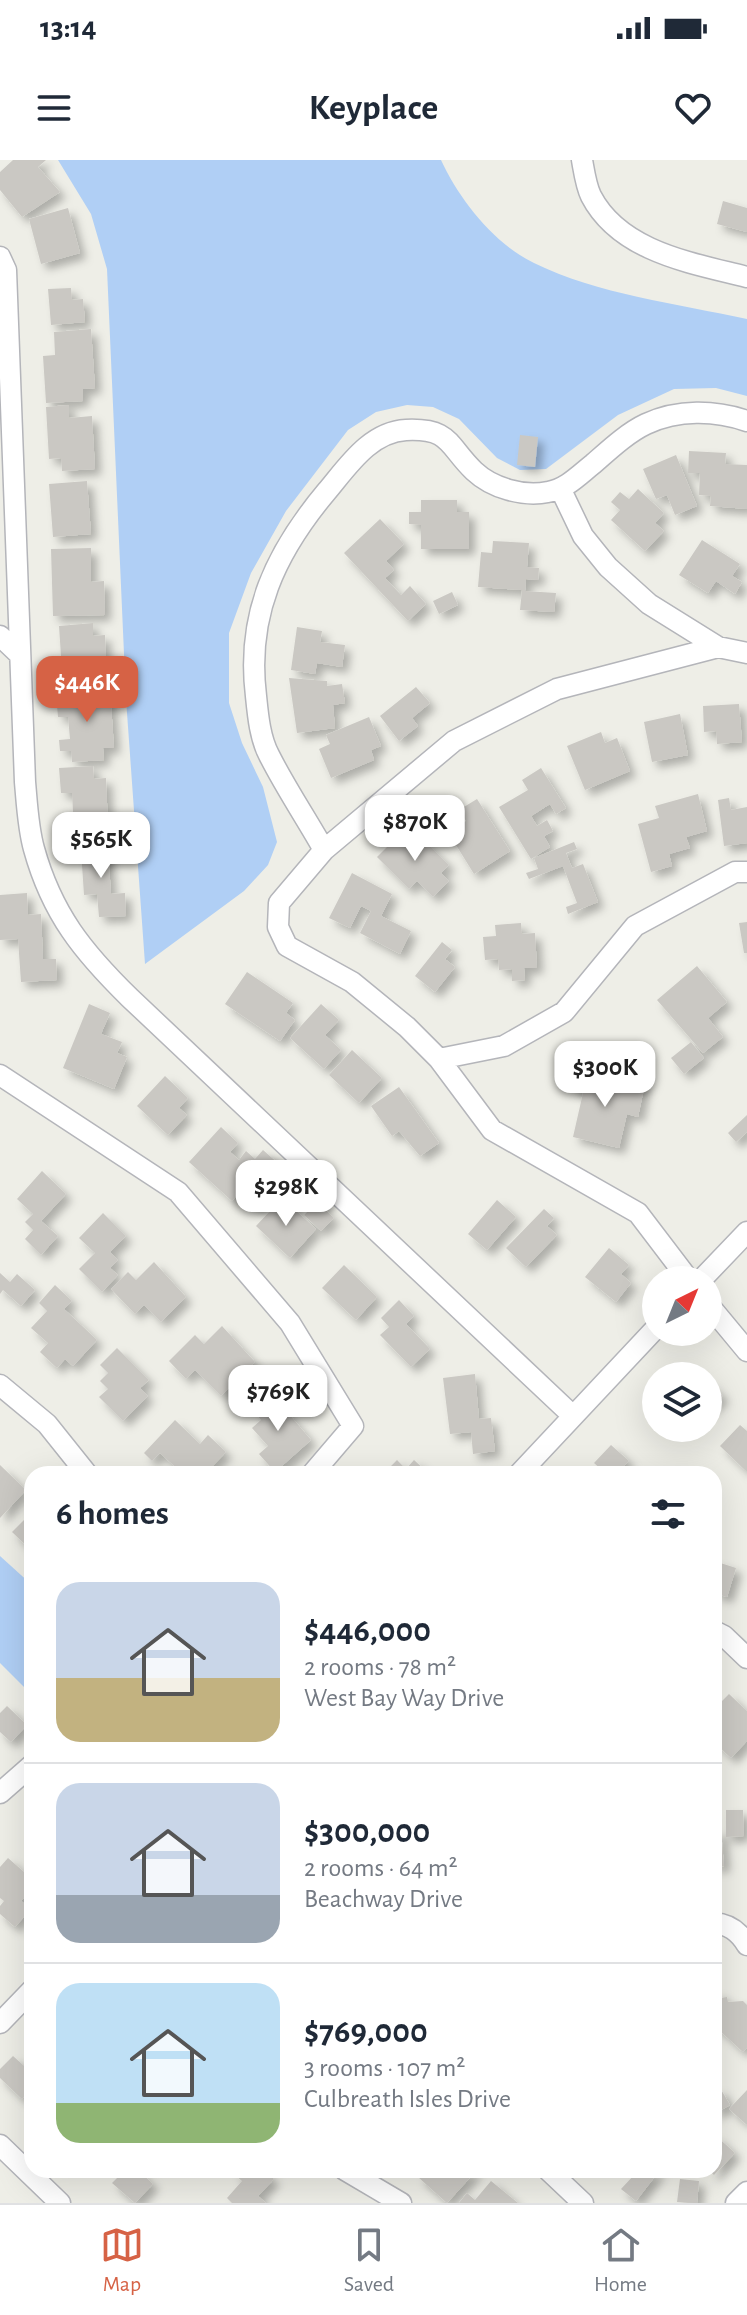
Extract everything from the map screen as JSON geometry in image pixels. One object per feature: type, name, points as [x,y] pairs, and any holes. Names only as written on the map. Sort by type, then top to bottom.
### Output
[{"type":"street","points":[[582,160],[591,195],[607,218],[633,241],[692,263],[747,277]]},
{"type":"street","points":[[0,257],[6,270],[25,782],[33,848],[59,916],[91,960],[130,998],[573,1416]]},
{"type":"street","points":[[324,850],[268,753],[258,720],[253,672],[255,624],[275,567],[307,514],[360,451],[383,435],[403,430],[433,431],[454,444],[475,471],[503,488],[536,494],[561,490],[647,424],[683,414],[721,412],[747,421]]},
{"type":"street","points":[[561,490],[583,536],[608,567],[649,604],[718,647],[747,653]]},
{"type":"street","points":[[0,636],[20,655]]},
{"type":"street","points":[[678,1266],[638,1213],[492,1130],[439,1059],[407,1027],[352,982],[287,946],[278,927],[279,903],[324,850],[454,741],[557,689],[718,647]]},
{"type":"street","points":[[439,1059],[504,1046],[564,1012],[635,926],[735,872],[747,872]]},
{"type":"street","points":[[0,1075],[178,1192],[290,1323],[353,1426],[319,1466]]},
{"type":"street","points":[[714,1266],[747,1232]]},
{"type":"street","points":[[722,1321],[747,1351]]},
{"type":"street","points":[[526,1466],[642,1343]]},
{"type":"street","points":[[0,1385],[47,1424],[81,1466]]},
{"type":"street","points":[[722,1637],[747,1658]]},
{"type":"street","points":[[0,1793],[24,1772]]},
{"type":"street","points":[[722,1924],[741,1934],[747,1945]]},
{"type":"street","points":[[0,2023],[24,1998]]},
{"type":"street","points":[[0,2145],[24,2168]]},
{"type":"street","points":[[34,2178],[60,2203]]},
{"type":"street","points":[[359,2178],[401,2203]]},
{"type":"street","points":[[556,2178],[583,2203]]},
{"type":"street","points":[[736,2203],[747,2192]]},
{"type":"water","points":[[58,160],[441,160],[479,219],[505,244],[534,263],[584,283],[747,319],[747,396],[716,388],[674,389],[618,415],[546,469],[520,470],[497,458],[459,419],[433,407],[407,405],[376,412],[348,430],[286,511],[251,573],[229,633],[229,703],[242,743],[263,787],[277,842],[268,865],[244,891],[145,964],[126,699],[107,269],[91,214]]},
{"type":"water","points":[[0,1556],[24,1578],[24,1687],[0,1663]]},
{"type":"building","points":[[13,160],[46,160],[38,167],[60,192],[22,217],[0,190],[0,172]]},
{"type":"building","points":[[723,201],[747,208],[747,232],[717,224]]},
{"type":"building","points":[[68,208],[80,253],[41,264],[29,219]]},
{"type":"building","points":[[71,288],[72,300],[83,299],[85,322],[51,325],[48,289]]},
{"type":"building","points":[[91,329],[95,388],[83,389],[83,401],[46,403],[43,356],[55,355],[54,332]]},
{"type":"building","points":[[69,405],[69,418],[92,416],[95,469],[62,471],[61,458],[49,459],[46,407]]},
{"type":"building","points":[[520,435],[538,437],[535,467],[517,465]]},
{"type":"building","points":[[689,451],[726,453],[725,464],[747,465],[747,509],[710,506],[711,496],[699,495],[700,473],[688,473]]},
{"type":"building","points":[[676,455],[697,506],[675,515],[667,495],[656,499],[643,469]]},
{"type":"building","points":[[87,481],[91,534],[53,537],[49,484]]},
{"type":"building","points":[[638,489],[664,513],[655,523],[664,531],[645,551],[611,520],[620,510],[611,502],[620,492],[629,499]]},
{"type":"building","points":[[421,500],[457,500],[457,512],[469,512],[469,549],[421,549],[421,525],[409,524],[409,512],[421,512]]},
{"type":"building","points":[[380,519],[404,544],[386,561],[394,570],[385,578],[401,595],[410,586],[426,604],[408,621],[344,553]]},
{"type":"building","points":[[702,540],[740,564],[732,576],[742,582],[735,594],[716,581],[708,593],[679,575]]},
{"type":"building","points":[[493,541],[529,543],[527,567],[539,568],[538,580],[526,579],[525,591],[556,593],[554,612],[520,610],[522,590],[478,587],[481,552],[492,553]]},
{"type":"building","points":[[91,548],[91,582],[104,581],[105,615],[53,616],[51,549]]},
{"type":"building","points":[[452,592],[458,605],[439,614],[433,601]]},
{"type":"building","points":[[93,623],[93,636],[105,635],[106,659],[95,660],[97,684],[63,686],[59,626]]},
{"type":"building","points":[[297,627],[322,631],[320,642],[345,645],[342,667],[317,663],[315,674],[291,670]]},
{"type":"building","points":[[289,678],[327,681],[327,686],[342,684],[345,703],[333,705],[335,728],[297,733]]},
{"type":"building","points":[[416,687],[430,703],[412,718],[418,726],[399,741],[380,716]]},
{"type":"building","points":[[110,690],[114,748],[103,748],[104,760],[72,762],[71,751],[60,751],[59,740],[70,739],[68,717],[58,717],[56,694]]},
{"type":"building","points":[[739,704],[742,742],[717,744],[716,731],[704,732],[703,706]]},
{"type":"building","points":[[680,714],[688,755],[652,762],[644,722]]},
{"type":"building","points":[[369,717],[381,746],[371,750],[374,760],[331,778],[319,749],[330,744],[326,735]]},
{"type":"building","points":[[601,732],[605,743],[617,738],[630,771],[585,790],[567,746]]},
{"type":"building","points":[[93,766],[94,779],[106,778],[108,827],[74,830],[72,793],[61,793],[59,768]]},
{"type":"building","points":[[541,768],[566,808],[556,814],[550,804],[531,816],[537,826],[547,820],[553,831],[544,836],[550,847],[531,859],[499,807],[528,790],[522,780]]},
{"type":"building","points":[[698,794],[707,831],[686,837],[690,848],[669,854],[672,866],[651,872],[638,824],[659,818],[655,806]]},
{"type":"building","points":[[729,798],[731,810],[747,807],[747,843],[724,846],[718,800]]},
{"type":"building","points":[[477,799],[510,851],[474,874],[448,832],[466,821],[459,810]]},
{"type":"building","points":[[401,833],[409,841],[417,833],[449,865],[441,873],[449,881],[433,897],[417,881],[409,889],[377,857]]},
{"type":"building","points":[[107,836],[111,894],[125,893],[126,916],[99,917],[97,894],[84,895],[81,850],[94,849],[94,837]]},
{"type":"building","points":[[574,842],[577,849],[566,853],[572,868],[583,864],[598,902],[568,914],[566,907],[577,903],[563,866],[529,879],[526,873],[538,869],[534,858]]},
{"type":"building","points":[[352,873],[392,894],[381,916],[411,931],[400,954],[360,933],[371,911],[361,906],[350,928],[329,918]]},
{"type":"building","points":[[27,893],[28,915],[41,914],[43,959],[56,959],[57,980],[21,982],[18,939],[0,940],[0,895]]},
{"type":"building","points":[[747,922],[747,953],[744,953],[739,923]]},
{"type":"building","points":[[521,923],[522,934],[535,933],[537,968],[524,968],[525,980],[512,981],[512,969],[499,970],[498,959],[485,960],[483,937],[496,936],[495,925]]},
{"type":"building","points":[[442,942],[452,950],[445,959],[455,967],[435,992],[415,976]]},
{"type":"building","points":[[697,966],[727,1002],[708,1018],[723,1037],[703,1053],[657,1000]]},
{"type":"building","points":[[247,972],[293,1003],[286,1013],[295,1020],[280,1041],[225,1004]]},
{"type":"building","points":[[89,1004],[110,1013],[101,1034],[122,1042],[117,1053],[127,1057],[114,1089],[63,1068]]},
{"type":"building","points":[[321,1004],[339,1020],[325,1035],[341,1050],[324,1069],[290,1038]]},
{"type":"building","points":[[691,1042],[704,1058],[684,1074],[671,1058]]},
{"type":"building","points":[[352,1050],[382,1078],[359,1103],[329,1075]]},
{"type":"building","points":[[576,1068],[588,1070],[585,1082],[620,1090],[623,1079],[645,1084],[638,1117],[627,1114],[619,1148],[573,1137],[583,1093],[571,1090]]},
{"type":"building","points":[[165,1076],[188,1098],[179,1108],[187,1115],[168,1135],[137,1106]]},
{"type":"building","points":[[399,1087],[439,1143],[420,1156],[399,1131],[392,1136],[371,1106]]},
{"type":"building","points":[[747,1115],[747,1132],[736,1142],[728,1133]]},
{"type":"building","points":[[221,1127],[238,1143],[230,1152],[239,1160],[246,1151],[255,1159],[263,1150],[289,1173],[257,1208],[240,1192],[232,1201],[189,1162]]},
{"type":"building","points":[[42,1171],[66,1194],[41,1221],[58,1236],[41,1255],[25,1239],[33,1230],[25,1222],[33,1214],[17,1199]]},
{"type":"building","points":[[282,1198],[316,1229],[290,1258],[256,1226]]},
{"type":"building","points":[[497,1200],[516,1217],[487,1250],[468,1234]]},
{"type":"building","points":[[317,1202],[334,1218],[321,1231],[304,1215]]},
{"type":"building","points":[[544,1209],[554,1218],[547,1226],[557,1235],[526,1267],[506,1248]]},
{"type":"building","points":[[103,1213],[126,1236],[110,1252],[118,1260],[110,1268],[118,1275],[102,1292],[79,1269],[95,1253],[79,1238]]},
{"type":"building","points":[[609,1248],[629,1265],[621,1274],[631,1283],[616,1302],[585,1277]]},
{"type":"building","points":[[154,1262],[186,1297],[161,1322],[144,1305],[135,1314],[111,1289],[128,1272],[136,1280]]},
{"type":"building","points":[[344,1265],[377,1297],[356,1320],[322,1288]]},
{"type":"building","points":[[0,1273],[10,1282],[17,1274],[35,1290],[21,1306],[3,1290],[0,1294]]},
{"type":"building","points":[[55,1285],[72,1301],[64,1309],[97,1340],[73,1366],[65,1359],[57,1368],[40,1352],[48,1343],[31,1328],[47,1311],[39,1303]]},
{"type":"building","points":[[399,1300],[414,1316],[406,1324],[430,1349],[411,1367],[380,1335],[389,1327],[381,1318]]},
{"type":"building","points":[[222,1326],[255,1362],[221,1396],[195,1370],[186,1379],[169,1361],[195,1335],[204,1344]]},
{"type":"building","points":[[117,1348],[149,1380],[140,1388],[148,1396],[123,1421],[99,1397],[108,1389],[100,1381],[108,1373],[100,1365]]},
{"type":"building","points":[[475,1374],[479,1419],[491,1418],[495,1451],[473,1454],[471,1432],[450,1434],[443,1378]]},
{"type":"building","points":[[272,1394],[311,1440],[282,1466],[270,1466],[259,1454],[268,1446],[252,1428],[261,1420],[253,1410]]},
{"type":"building","points":[[175,1420],[200,1444],[208,1435],[226,1452],[213,1466],[174,1466],[160,1453],[152,1461],[144,1453]]},
{"type":"building","points":[[740,1425],[747,1431],[747,1472],[720,1446]]},
{"type":"building","points":[[611,1445],[629,1461],[624,1466],[597,1466],[594,1463]]},
{"type":"building","points":[[0,1465],[24,1488],[24,1492],[0,1518]]},
{"type":"building","points":[[24,1520],[24,1543],[12,1532]]},
{"type":"building","points":[[722,1564],[736,1568],[727,1597],[722,1595]]},
{"type":"building","points":[[729,1694],[747,1711],[747,1741],[731,1758],[722,1750],[722,1701]]},
{"type":"building","points":[[7,1706],[24,1722],[24,1728],[11,1742],[0,1732],[0,1713]]},
{"type":"building","points":[[726,1810],[743,1810],[744,1836],[726,1837]]},
{"type":"building","points":[[8,1858],[24,1872],[24,1898],[21,1901],[24,1903],[24,1917],[15,1927],[0,1914],[4,1901],[0,1898],[0,1867]]},
{"type":"building","points":[[727,1997],[728,2002],[743,2001],[747,2005],[747,2048],[743,2052],[722,2033],[722,1998]]},
{"type":"building","points":[[13,2056],[24,2066],[22,2099],[0,2078],[0,2069]]},
{"type":"building","points":[[747,2090],[747,2125],[729,2109]]},
{"type":"building","points":[[722,2091],[730,2105],[722,2110]]},
{"type":"building","points":[[722,2141],[735,2153],[722,2167]]},
{"type":"building","points":[[117,2178],[147,2178],[153,2184],[135,2203],[112,2183]]},
{"type":"building","points":[[239,2178],[274,2179],[258,2196],[266,2203],[232,2203],[227,2198],[242,2181]]},
{"type":"building","points":[[419,2178],[470,2178],[447,2203]]},
{"type":"building","points":[[631,2178],[654,2178],[636,2201],[621,2189]]},
{"type":"building","points":[[680,2179],[699,2181],[697,2203],[677,2202]]},
{"type":"building","points":[[491,2181],[518,2203],[459,2203],[467,2193],[475,2200]]}]
